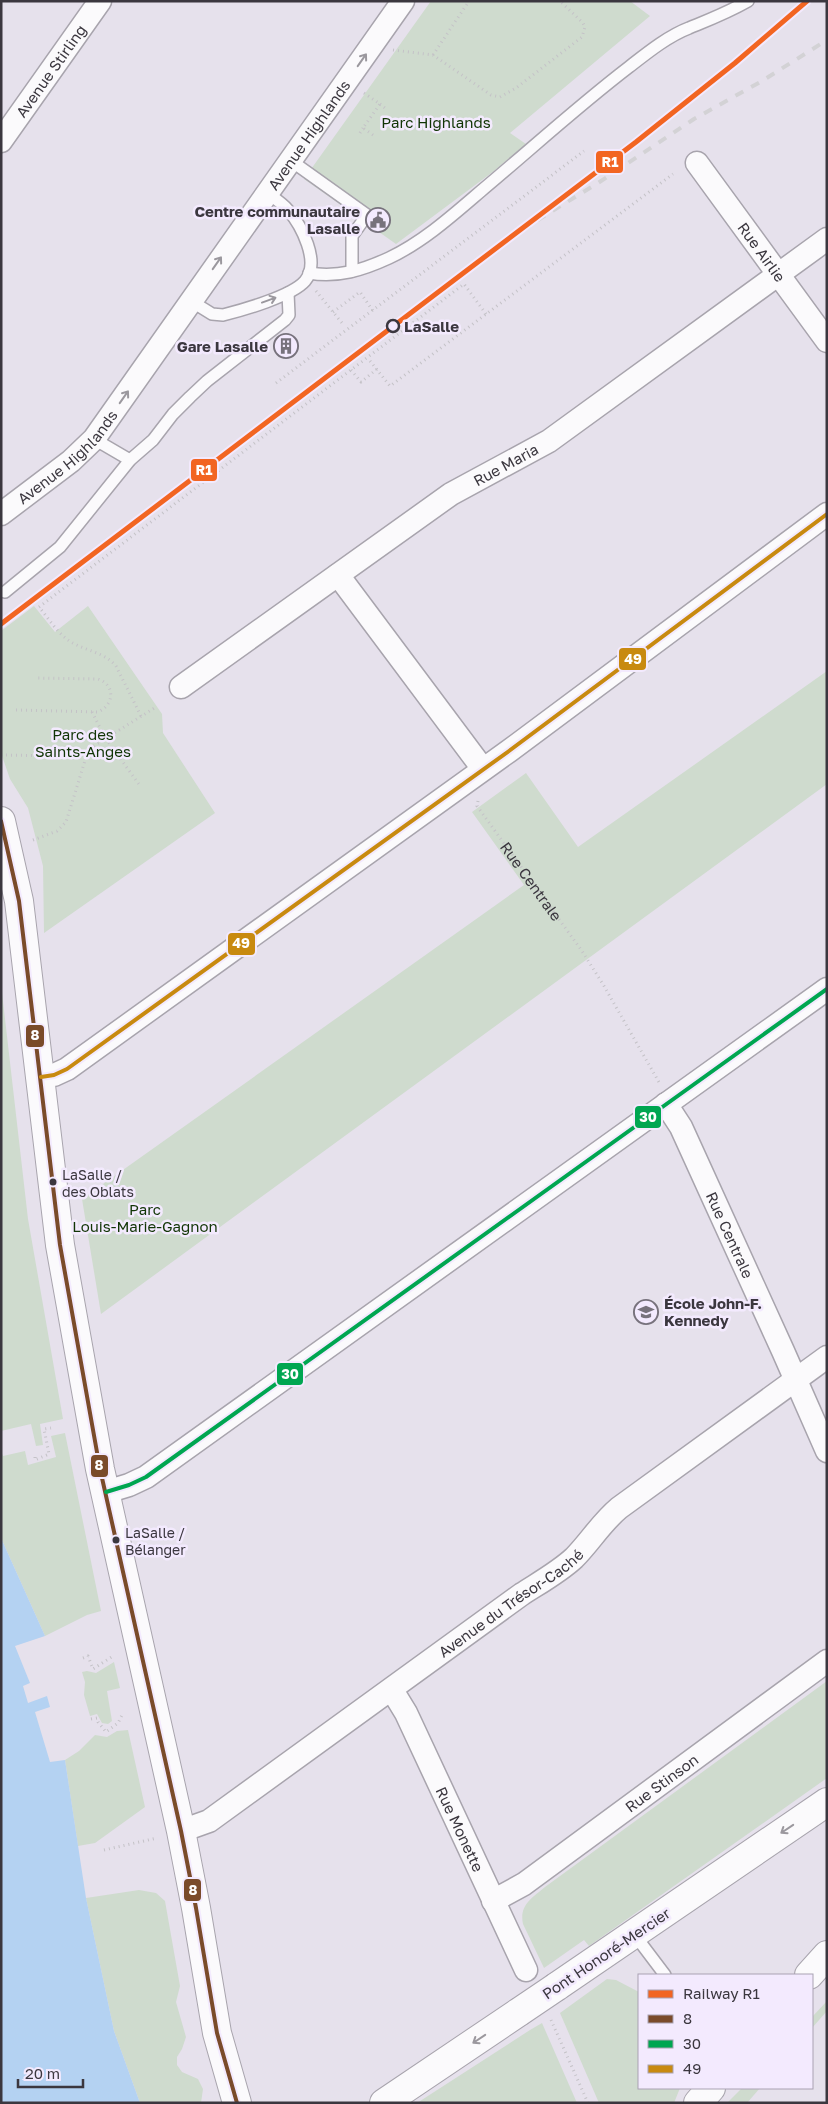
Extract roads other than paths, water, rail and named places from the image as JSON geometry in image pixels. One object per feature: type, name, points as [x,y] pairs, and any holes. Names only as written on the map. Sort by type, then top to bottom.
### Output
[{"type":"main road","points":[[1,820],[10,854],[20,910],[62,1254],[98,1460],[106,1492],[169,1834],[196,1908],[221,2054],[237,2103]]},
{"type":"main road","name":"Pont Honoré-Mercier","points":[[384,2103],[827,1802]]},
{"type":"main road","points":[[698,2103],[710,2089]]},
{"type":"street","name":"Avenue Stirling","points":[[1,141],[100,1]]},
{"type":"street","name":"Avenue Highlands","points":[[1,514],[71,461],[94,439],[403,1]]},
{"type":"street","name":"Rue Airlie","points":[[697,163],[827,341]]},
{"type":"street","name":"Rue Maria","points":[[181,687],[451,494],[549,441],[827,239]]},
{"type":"street","points":[[41,1077],[54,1075],[67,1069],[483,769],[827,514]]},
{"type":"street","points":[[338,575],[483,769]]},
{"type":"street","points":[[106,1492],[129,1486],[146,1477],[664,1095],[827,989]]},
{"type":"street","name":"Rue Centrale","points":[[664,1095],[681,1127],[827,1451]]},
{"type":"street","name":"Avenue du Trésor-Caché","points":[[169,1834],[210,1821],[569,1562],[602,1523],[619,1508],[827,1357]]},
{"type":"street","name":"Rue Stinson","points":[[493,1901],[532,1878],[827,1661]]},
{"type":"street","name":"Rue Monette","points":[[392,1690],[406,1713],[526,1970]]},
{"type":"lane","points":[[307,276],[333,276],[390,258],[446,220],[592,97],[655,48],[689,28],[718,18],[748,1]]},
{"type":"lane","points":[[290,160],[367,215],[352,236],[352,271]]},
{"type":"lane","points":[[191,301],[212,314],[223,315],[288,293],[307,276],[310,251],[299,226],[288,209],[267,193]]},
{"type":"lane","points":[[5,592],[60,547],[130,460],[153,440],[173,414],[206,381],[285,320],[289,315],[288,293]]},
{"type":"lane","points":[[94,439],[113,452],[130,460]]},
{"type":"lane","points":[[634,1934],[664,1974]]},
{"type":"water","points":[[1,1538],[45,1636],[15,1646],[30,1683],[23,1686],[28,1703],[47,1696],[50,1707],[35,1712],[50,1762],[65,1760],[86,1898],[114,2031],[140,2103],[1,2103]]},
{"type":"railway","points":[[478,261],[694,119],[762,81],[827,40]]},
{"type":"rail line","name":"R1","points":[[1,624],[636,142],[735,63],[807,1]]},
{"type":"place","name":"Centre communautaire Lasalle","points":[[378,220]]},
{"type":"place","name":"LaSalle","points":[[393,326]]},
{"type":"place","name":"Gare Lasalle","points":[[286,346]]},
{"type":"place","name":"LaSalle / des Oblats","points":[[53,1182]]},
{"type":"place","name":"École John-F. Kennedy","points":[[646,1312]]},
{"type":"place","name":"LaSalle / Bélanger","points":[[116,1540]]},
{"type":"park label","name":"Parc Highlands","points":[[436,122]]},
{"type":"park label","name":"Parc des Saints-Anges","points":[[83,742]]},
{"type":"park label","name":"Parc Louis-Marie-Gagnon","points":[[145,1218]]}]
